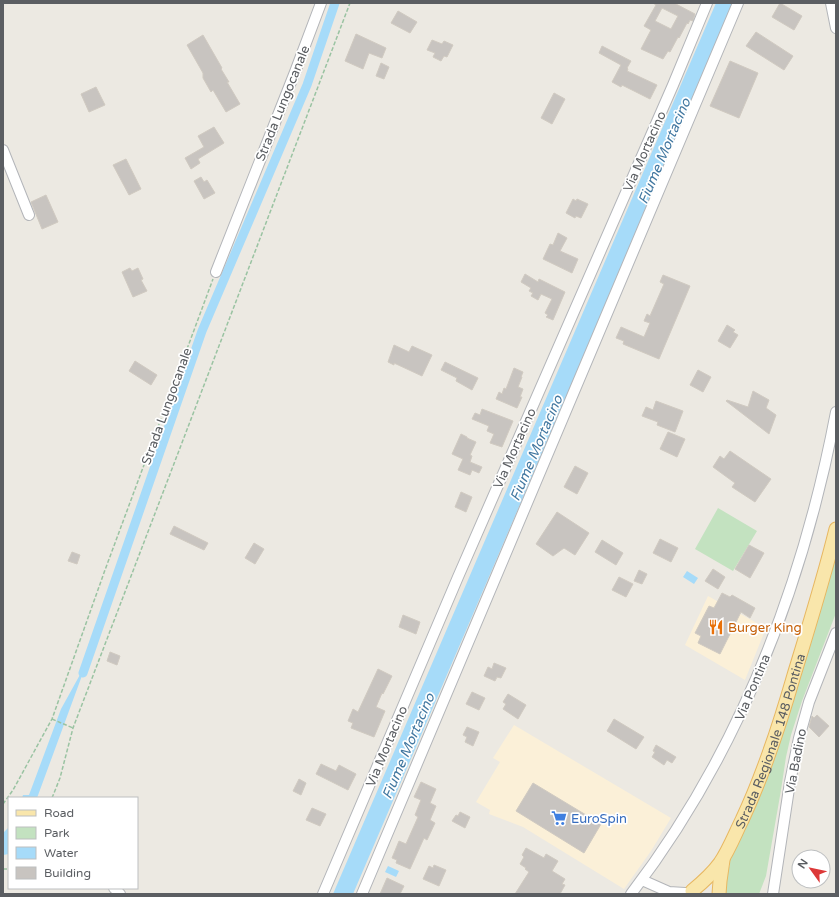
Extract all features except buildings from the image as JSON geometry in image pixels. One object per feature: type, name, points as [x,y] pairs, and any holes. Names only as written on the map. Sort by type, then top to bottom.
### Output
[{"type":"main road","name":"Strada Regionale 148 Pontina","points":[[687,893],[709,876],[720,863],[750,803],[771,749],[788,695],[836,529]]},
{"type":"main road","name":"Strada Regionale 148 Pontina","points":[[719,894],[720,874],[724,857]]},
{"type":"main road","points":[[687,893],[700,890],[712,894]]},
{"type":"street","name":"Strada Lungocanale","points":[[216,272],[322,3]]},
{"type":"street","name":"Via Mortacino","points":[[323,894],[455,584],[673,85],[707,3]]},
{"type":"street","points":[[362,894],[738,3]]},
{"type":"street","points":[[831,3],[836,28]]},
{"type":"street","points":[[3,150],[29,215]]},
{"type":"street","name":"Via Pontina","points":[[631,894],[667,845],[701,790],[732,731],[755,682],[779,620],[801,556],[822,479],[836,412]]},
{"type":"street","name":"Via Badino","points":[[774,894],[790,782],[799,738],[809,702],[836,633]]},
{"type":"street","points":[[642,880],[669,892],[687,893]]},
{"type":"street","points":[[642,880],[655,894]]},
{"type":"path","points":[[52,797],[60,778],[74,728],[350,3]]},
{"type":"path","name":"Strada Lungocanale","points":[[3,804],[13,790],[52,719],[105,570],[216,272]]},
{"type":"path","points":[[52,719],[74,728]]},
{"type":"shaded area","points":[[708,596],[766,628],[745,680],[685,645]]},
{"type":"shaded area","points":[[514,725],[671,818],[651,851],[624,889],[523,827],[489,814],[490,810],[476,802],[500,762],[493,758]]},
{"type":"green space","points":[[718,508],[757,531],[733,571],[695,549]]},
{"type":"green space","points":[[836,545],[836,613],[802,701],[791,735],[766,876],[759,894],[725,894],[727,872],[730,865],[728,864],[761,790]]},
{"type":"water","name":"Fiume Mortacino","points":[[716,3],[735,3],[353,894],[333,894]]},
{"type":"water","points":[[687,571],[698,578],[694,584],[683,577]]},
{"type":"water","points":[[87,662],[37,797],[22,797],[23,795],[29,795],[61,709]]},
{"type":"water","points":[[8,828],[8,854],[3,855],[3,833]]},
{"type":"water","points":[[388,866],[399,871],[396,877],[385,872]]},
{"type":"waterway","points":[[83,673],[202,331],[307,85],[335,3]]},
{"type":"place","name":"Burger King","points":[[716,627]]},
{"type":"place","name":"EuroSpin","points":[[559,818]]}]
